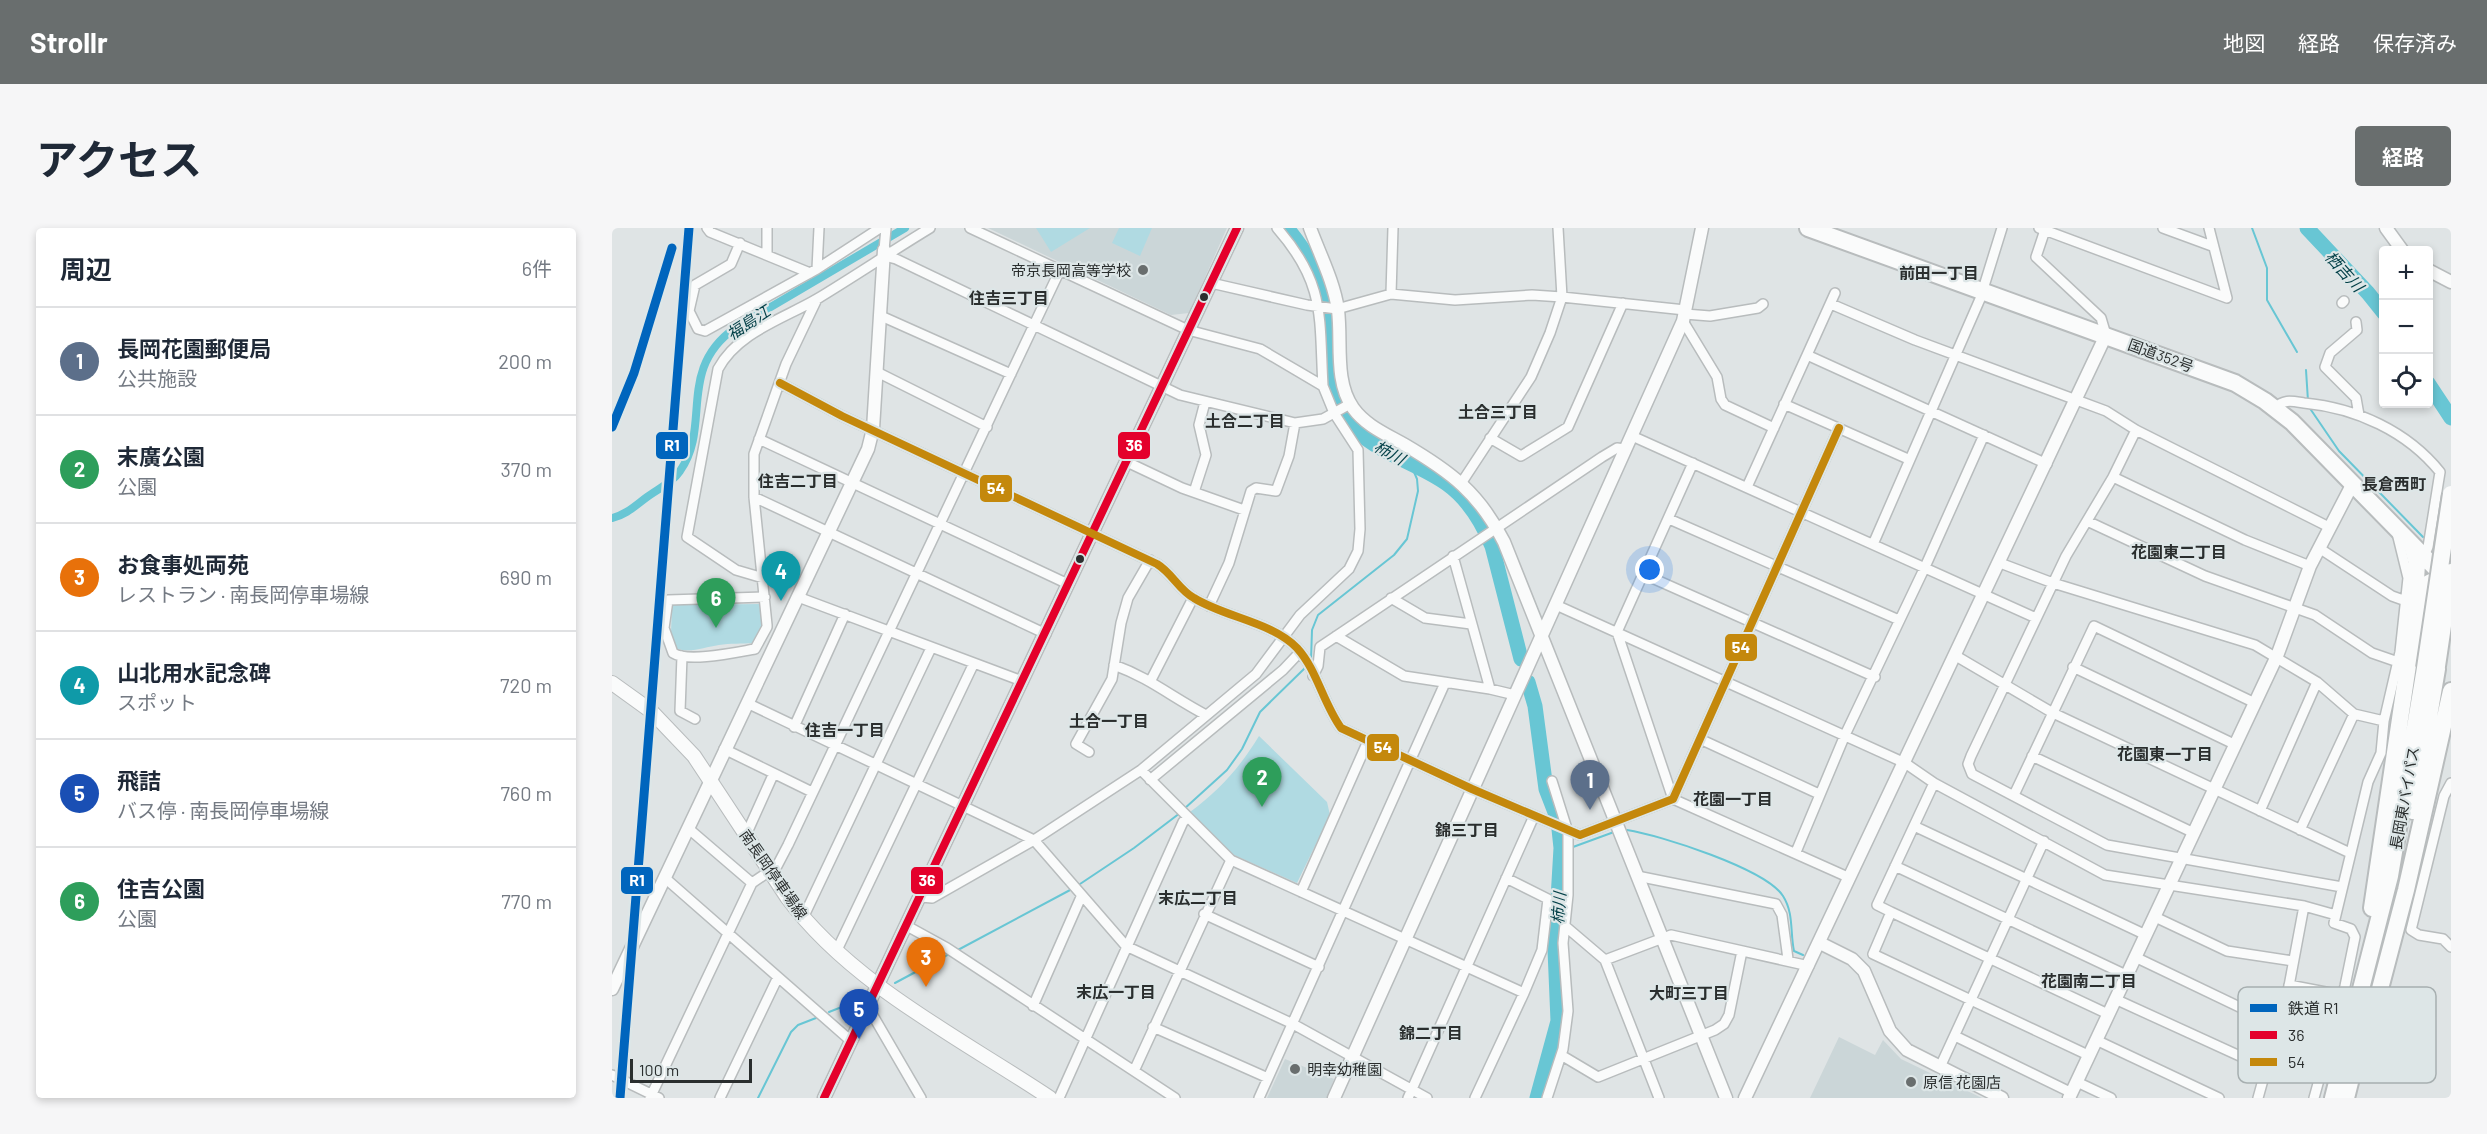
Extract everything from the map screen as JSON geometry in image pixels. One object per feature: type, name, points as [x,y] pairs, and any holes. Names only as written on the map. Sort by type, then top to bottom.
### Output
[{"type":"highway","name":"国道352号","points":[[1808,228],[1842,235],[1983,291],[2229,381],[2275,408],[2306,436],[2451,584]]},
{"type":"highway","name":"長岡東バイパス","points":[[2371,987],[2397,888],[2420,776],[2444,497]]},
{"type":"highway","points":[[2366,978],[2372,911],[2410,641],[2418,551]]},
{"type":"highway","name":"長岡東バイパス","points":[[2364,987],[2397,839],[2451,572]]},
{"type":"highway","points":[[2410,641],[2422,589],[2436,579],[2451,584]]},
{"type":"highway","points":[[2381,987],[2398,924],[2451,691]]},
{"type":"main road","name":"南長岡停車場線","points":[[612,683],[662,722],[694,756],[803,918],[879,985],[1050,1098]]},
{"type":"street","points":[[707,228],[710,232],[767,255],[814,271]]},
{"type":"street","points":[[767,228],[767,255]]},
{"type":"street","points":[[814,271],[819,228]]},
{"type":"street","points":[[763,578],[736,570],[687,537],[715,380],[725,357],[739,343],[817,299],[884,253],[930,228]]},
{"type":"street","points":[[970,228],[1188,330],[1260,349],[1323,386]]},
{"type":"street","points":[[824,1098],[1237,228]]},
{"type":"street","points":[[921,897],[932,898],[1034,840],[1141,770],[1256,674],[1308,607],[1349,569],[1358,551],[1361,513],[1358,450],[1335,412],[1323,386],[1319,307],[1304,263],[1277,228]]},
{"type":"street","points":[[1310,228],[1333,288],[1338,309],[1342,380],[1348,405],[1371,426],[1432,461],[1462,482],[1477,498],[1491,533],[1541,635],[1726,1098]]},
{"type":"street","points":[[1391,294],[1393,228]]},
{"type":"street","points":[[1462,482],[1531,377],[1550,333],[1562,297],[1558,228]]},
{"type":"street","points":[[1334,1098],[1632,436],[1684,315],[1702,228]]},
{"type":"street","points":[[1874,542],[1908,459],[1957,355],[1983,291],[2002,228]]},
{"type":"street","points":[[2163,228],[2212,246]]},
{"type":"street","points":[[1745,1098],[1820,944],[2106,335],[2101,318],[2036,257],[2042,229],[2227,298],[2209,228]]},
{"type":"street","points":[[2386,228],[2400,246]]},
{"type":"street","points":[[740,243],[731,264],[695,285],[689,311],[698,329],[705,330],[814,271],[884,229]]},
{"type":"street","points":[[612,989],[868,449],[873,429],[884,229]]},
{"type":"street","points":[[884,253],[1033,327],[1162,387],[1205,402],[1295,423],[1323,419],[1348,405]]},
{"type":"street","points":[[612,1075],[654,1097],[752,883],[777,866],[1059,270]]},
{"type":"street","points":[[2433,273],[2451,282]]},
{"type":"street","points":[[1211,283],[1319,307],[1338,309],[1391,294],[1455,300],[1532,295],[1562,297],[1623,303],[1684,315],[1721,315],[1758,308],[1763,304]]},
{"type":"street","points":[[1747,487],[1834,293]]},
{"type":"street","points":[[765,597],[668,600],[664,628],[673,653],[682,656],[711,655],[755,649],[767,625],[765,597],[754,497],[754,454],[786,364],[817,299]]},
{"type":"street","points":[[1490,438],[1521,456],[1568,427],[1623,303]]},
{"type":"street","points":[[1831,304],[1915,340],[2106,411],[2136,430],[2329,526]]},
{"type":"street","points":[[1684,315],[1717,377],[1721,399],[1725,405],[1774,428]]},
{"type":"street","points":[[881,316],[1011,374]]},
{"type":"street","points":[[2356,322],[2357,330],[2330,353],[2325,367],[2356,398],[2359,415]]},
{"type":"street","points":[[1807,355],[2047,464]]},
{"type":"street","points":[[877,372],[987,426]]},
{"type":"street","points":[[780,383],[1168,570],[1193,598],[1284,637],[1302,654],[1341,728],[1472,789],[1580,835],[1673,800],[1702,740],[1839,428]]},
{"type":"street","points":[[2275,408],[2283,401],[2308,403],[2359,415],[2402,437],[2428,459],[2440,472],[2444,497],[2428,547],[2418,551]]},
{"type":"street","points":[[1194,492],[1206,455],[1199,425],[1205,402]]},
{"type":"street","points":[[1784,404],[1908,459]]},
{"type":"street","points":[[1209,606],[1229,563],[1251,491],[1256,488],[1276,491],[1289,456],[1295,423]]},
{"type":"street","points":[[2136,430],[2036,618],[1968,764],[1972,774],[2107,845],[2308,879],[2342,887]]},
{"type":"street","points":[[1796,852],[1845,735],[1875,677],[1984,435]]},
{"type":"street","points":[[1632,436],[1874,542],[2036,618]]},
{"type":"street","points":[[759,439],[1068,584]]},
{"type":"street","points":[[1312,672],[1318,666],[1320,647],[1602,457],[1617,448],[1625,449]]},
{"type":"street","points":[[1127,462],[1194,492],[1244,510]]},
{"type":"street","points":[[1694,463],[1617,632],[1673,800],[1851,878]]},
{"type":"street","points":[[2113,477],[2245,540],[2310,566]]},
{"type":"street","points":[[2073,1091],[2277,656],[2310,566],[2352,483]]},
{"type":"street","points":[[754,497],[1046,634]]},
{"type":"street","points":[[1669,519],[1899,620]]},
{"type":"street","points":[[2087,521],[2205,576],[2315,615],[2372,653],[2398,662]]},
{"type":"street","points":[[2345,987],[2355,937],[2351,929],[2334,923],[2368,782],[2381,753],[2384,721],[2398,662],[2406,601],[2406,566],[2395,527]]},
{"type":"street","points":[[2319,548],[2392,596],[2406,601]]},
{"type":"street","points":[[1453,556],[1490,689]]},
{"type":"street","points":[[1089,752],[1076,744],[1112,679],[1128,598],[1150,560]]},
{"type":"street","points":[[2000,563],[2053,583],[2238,638],[2277,656],[2317,682],[2354,714],[2384,721]]},
{"type":"street","points":[[1643,574],[1752,625],[1875,677]]},
{"type":"street","points":[[798,597],[1022,681]]},
{"type":"street","points":[[1151,680],[1193,598]]},
{"type":"street","points":[[1391,598],[1425,618],[1471,624]]},
{"type":"street","points":[[1556,605],[1905,763],[1934,783],[2105,875],[2304,906],[2336,915]]},
{"type":"street","points":[[794,727],[845,614]]},
{"type":"street","points":[[767,625],[782,631]]},
{"type":"street","points":[[2014,795],[2094,626],[2255,703]]},
{"type":"street","points":[[1336,636],[1404,676],[1515,695]]},
{"type":"street","points":[[758,646],[772,654]]},
{"type":"street","points":[[803,918],[931,648]]},
{"type":"street","points":[[1150,780],[1302,654]]},
{"type":"street","points":[[682,656],[680,711],[695,719]]},
{"type":"street","points":[[1956,656],[2053,712],[2350,853]]},
{"type":"street","points":[[837,950],[974,663]]},
{"type":"street","points":[[1114,665],[1151,680],[1182,703],[1206,715]]},
{"type":"street","points":[[2073,667],[2236,745]]},
{"type":"street","points":[[2260,811],[2317,682]]},
{"type":"street","points":[[1259,1098],[1445,683]]},
{"type":"street","points":[[747,703],[1034,840],[1079,895],[1126,946],[1293,1024],[1352,1057],[1409,1094],[1427,1098]]},
{"type":"street","points":[[2301,830],[2354,714]]},
{"type":"street","points":[[1702,740],[1819,794]]},
{"type":"street","points":[[1301,892],[1368,741]]},
{"type":"street","points":[[724,749],[773,775],[812,792]]},
{"type":"street","points":[[2032,756],[2194,833]]},
{"type":"street","points":[[1141,770],[1231,860],[1405,940],[1467,965],[1524,993]]},
{"type":"street","points":[[746,835],[773,775]]},
{"type":"street","points":[[1547,1098],[1561,1055],[1568,1011],[1563,943],[1567,831],[1552,781]]},
{"type":"street","points":[[1934,783],[1877,905],[2108,1014]]},
{"type":"street","points":[[2451,783],[2444,796],[2411,930],[2419,935],[2443,939],[2451,947]]},
{"type":"street","points":[[1059,1098],[1126,946],[1187,816]]},
{"type":"street","points":[[1409,1094],[1534,816]]},
{"type":"street","points":[[1914,826],[2146,935]]},
{"type":"street","points":[[689,829],[752,883]]},
{"type":"street","points":[[1940,1067],[2044,841]]},
{"type":"street","points":[[1134,1071],[1204,914],[1231,860]]},
{"type":"street","points":[[1895,866],[2126,975]]},
{"type":"street","points":[[1637,876],[1776,904],[1782,915],[1788,959]]},
{"type":"street","points":[[665,878],[851,1041]]},
{"type":"street","points":[[1475,1098],[1542,951],[1548,899],[1506,878]]},
{"type":"street","points":[[1033,1006],[1079,895]]},
{"type":"street","points":[[2299,987],[2289,985],[2304,906]]},
{"type":"street","points":[[1891,912],[1873,954],[2088,1055]]},
{"type":"street","points":[[1204,914],[1319,967]]},
{"type":"street","points":[[2155,916],[2227,951],[2293,961]]},
{"type":"street","points":[[907,926],[947,948],[1175,1098]]},
{"type":"street","points":[[1565,926],[1605,960],[1659,1098]]},
{"type":"street","points":[[1605,960],[1671,935],[1788,959],[1809,966]]},
{"type":"street","points":[[1820,944],[1859,965],[1868,977],[1890,1031],[1898,1042],[1914,1054],[2002,1098]]},
{"type":"street","points":[[1561,1055],[1598,1077],[1715,1030],[1724,1024],[1729,1015],[1742,951]]},
{"type":"street","points":[[2134,957],[2238,1006]]},
{"type":"street","points":[[720,1098],[778,977]]},
{"type":"street","points":[[2115,999],[2238,1055]]},
{"type":"street","points":[[868,1007],[921,1098]]},
{"type":"street","points":[[1153,1028],[1268,1078]]},
{"type":"street","points":[[1955,1036],[2073,1091],[2111,1098]]},
{"type":"street","points":[[2096,1040],[2219,1098]]},
{"type":"street","points":[[2258,1098],[2262,1083]]},
{"type":"street","points":[[2314,1098],[2318,1083]]},
{"type":"shaded area","name":"帝京長岡高等学校","points":[[988,228],[1227,228],[1189,313],[1171,315]]},
{"type":"shaded area","points":[[1036,228],[1090,228],[1051,252]]},
{"type":"shaded area","points":[[1119,228],[1152,228],[1140,256],[1112,243]]},
{"type":"shaded area","points":[[761,604],[763,624],[753,643],[723,644],[693,650],[677,649],[671,633],[672,605]]},
{"type":"shaded area","points":[[1259,736],[1327,802],[1330,815],[1297,883],[1234,855],[1190,812],[1229,777]]},
{"type":"shaded area","points":[[1839,1037],[1875,1055],[1883,1040],[1901,1059],[1982,1098],[1810,1098]]},
{"type":"shaded area","name":"明幸幼稚園","points":[[1285,1059],[1334,1079],[1327,1098],[1267,1098]]},
{"type":"waterway","name":"福島江","points":[[612,518],[631,509],[669,482],[680,471],[689,454],[694,436],[700,380],[706,362],[717,344],[735,328],[905,228]]},
{"type":"waterway","name":"柿川","points":[[1287,228],[1310,262],[1325,300],[1331,377],[1339,406],[1347,420],[1369,441],[1447,484],[1474,512],[1492,546],[1521,659]]},
{"type":"waterway","points":[[2252,228],[2267,268],[2267,300],[2297,352]]},
{"type":"waterway","name":"栖吉川","points":[[2307,228],[2379,307]]},
{"type":"waterway","points":[[2306,370],[2308,401]]},
{"type":"waterway","name":"栖吉川","points":[[2433,391],[2451,418]]},
{"type":"waterway","points":[[2309,407],[2339,451],[2423,537]]},
{"type":"waterway","points":[[1311,660],[1312,630],[1318,615],[1394,555],[1407,539],[1418,491],[1417,479],[1411,465]]},
{"type":"waterway","points":[[1184,809],[1227,770],[1242,749],[1260,712],[1306,667]]},
{"type":"waterway","name":"柿川","points":[[1528,682],[1535,706],[1546,789],[1558,820],[1561,848],[1555,950],[1558,1021],[1537,1098]]},
{"type":"waterway","points":[[1077,886],[1134,848],[1180,813]]},
{"type":"waterway","points":[[1627,830],[1711,855],[1756,875],[1773,886],[1783,896],[1789,909],[1794,951],[1803,955]]},
{"type":"waterway","points":[[1573,847],[1614,832]]},
{"type":"waterway","points":[[956,951],[1072,889]]},
{"type":"waterway","points":[[895,983],[951,953]]},
{"type":"waterway","points":[[829,1012],[857,1001]]},
{"type":"waterway","points":[[758,1098],[791,1032],[798,1025],[816,1018]]},
{"type":"rail line","name":"R1","points":[[620,1098],[689,228]]},
{"type":"rail line","name":"R1","points":[[612,427],[634,373],[672,248]]},
{"type":"transit line","name":"36","points":[[824,1098],[1237,228]]},
{"type":"transit line","name":"54","points":[[780,383],[842,416],[1157,564],[1184,591],[1206,605],[1261,626],[1287,639],[1310,666],[1341,728],[1472,789],[1580,835],[1673,799],[1839,428]]},
{"type":"place","name":"帝京長岡高等学校","points":[[1143,270]]},
{"type":"place","name":"山北用水記念碑","points":[[781,601]]},
{"type":"place","name":"住吉公園","points":[[716,628]]},
{"type":"place","name":"末廣公園","points":[[1262,807]]},
{"type":"place","name":"長岡花園郵便局","points":[[1590,810]]},
{"type":"place","name":"お食事処両苑","points":[[926,987]]},
{"type":"place","name":"飛詰","points":[[859,1039]]},
{"type":"place","name":"明幸幼稚園","points":[[1295,1069]]},
{"type":"place","name":"原信 花園店","points":[[1911,1082]]},
{"type":"district","name":"前田一丁目","points":[[1939,272]]},
{"type":"district","name":"住吉三丁目","points":[[1009,297]]},
{"type":"district","name":"土合三丁目","points":[[1498,411]]},
{"type":"district","name":"土合二丁目","points":[[1245,420]]},
{"type":"district","name":"住吉二丁目","points":[[798,480]]},
{"type":"district","name":"長倉西町","points":[[2394,483]]},
{"type":"district","name":"花園東二丁目","points":[[2179,551]]},
{"type":"district","name":"土合一丁目","points":[[1109,720]]},
{"type":"district","name":"住吉一丁目","points":[[845,729]]},
{"type":"district","name":"花園東一丁目","points":[[2165,753]]},
{"type":"district","name":"花園一丁目","points":[[1733,798]]},
{"type":"district","name":"錦三丁目","points":[[1467,829]]},
{"type":"district","name":"末広二丁目","points":[[1198,897]]},
{"type":"district","name":"花園南二丁目","points":[[2089,980]]},
{"type":"district","name":"末広一丁目","points":[[1116,991]]},
{"type":"district","name":"大町三丁目","points":[[1689,992]]},
{"type":"district","name":"錦二丁目","points":[[1431,1032]]}]
